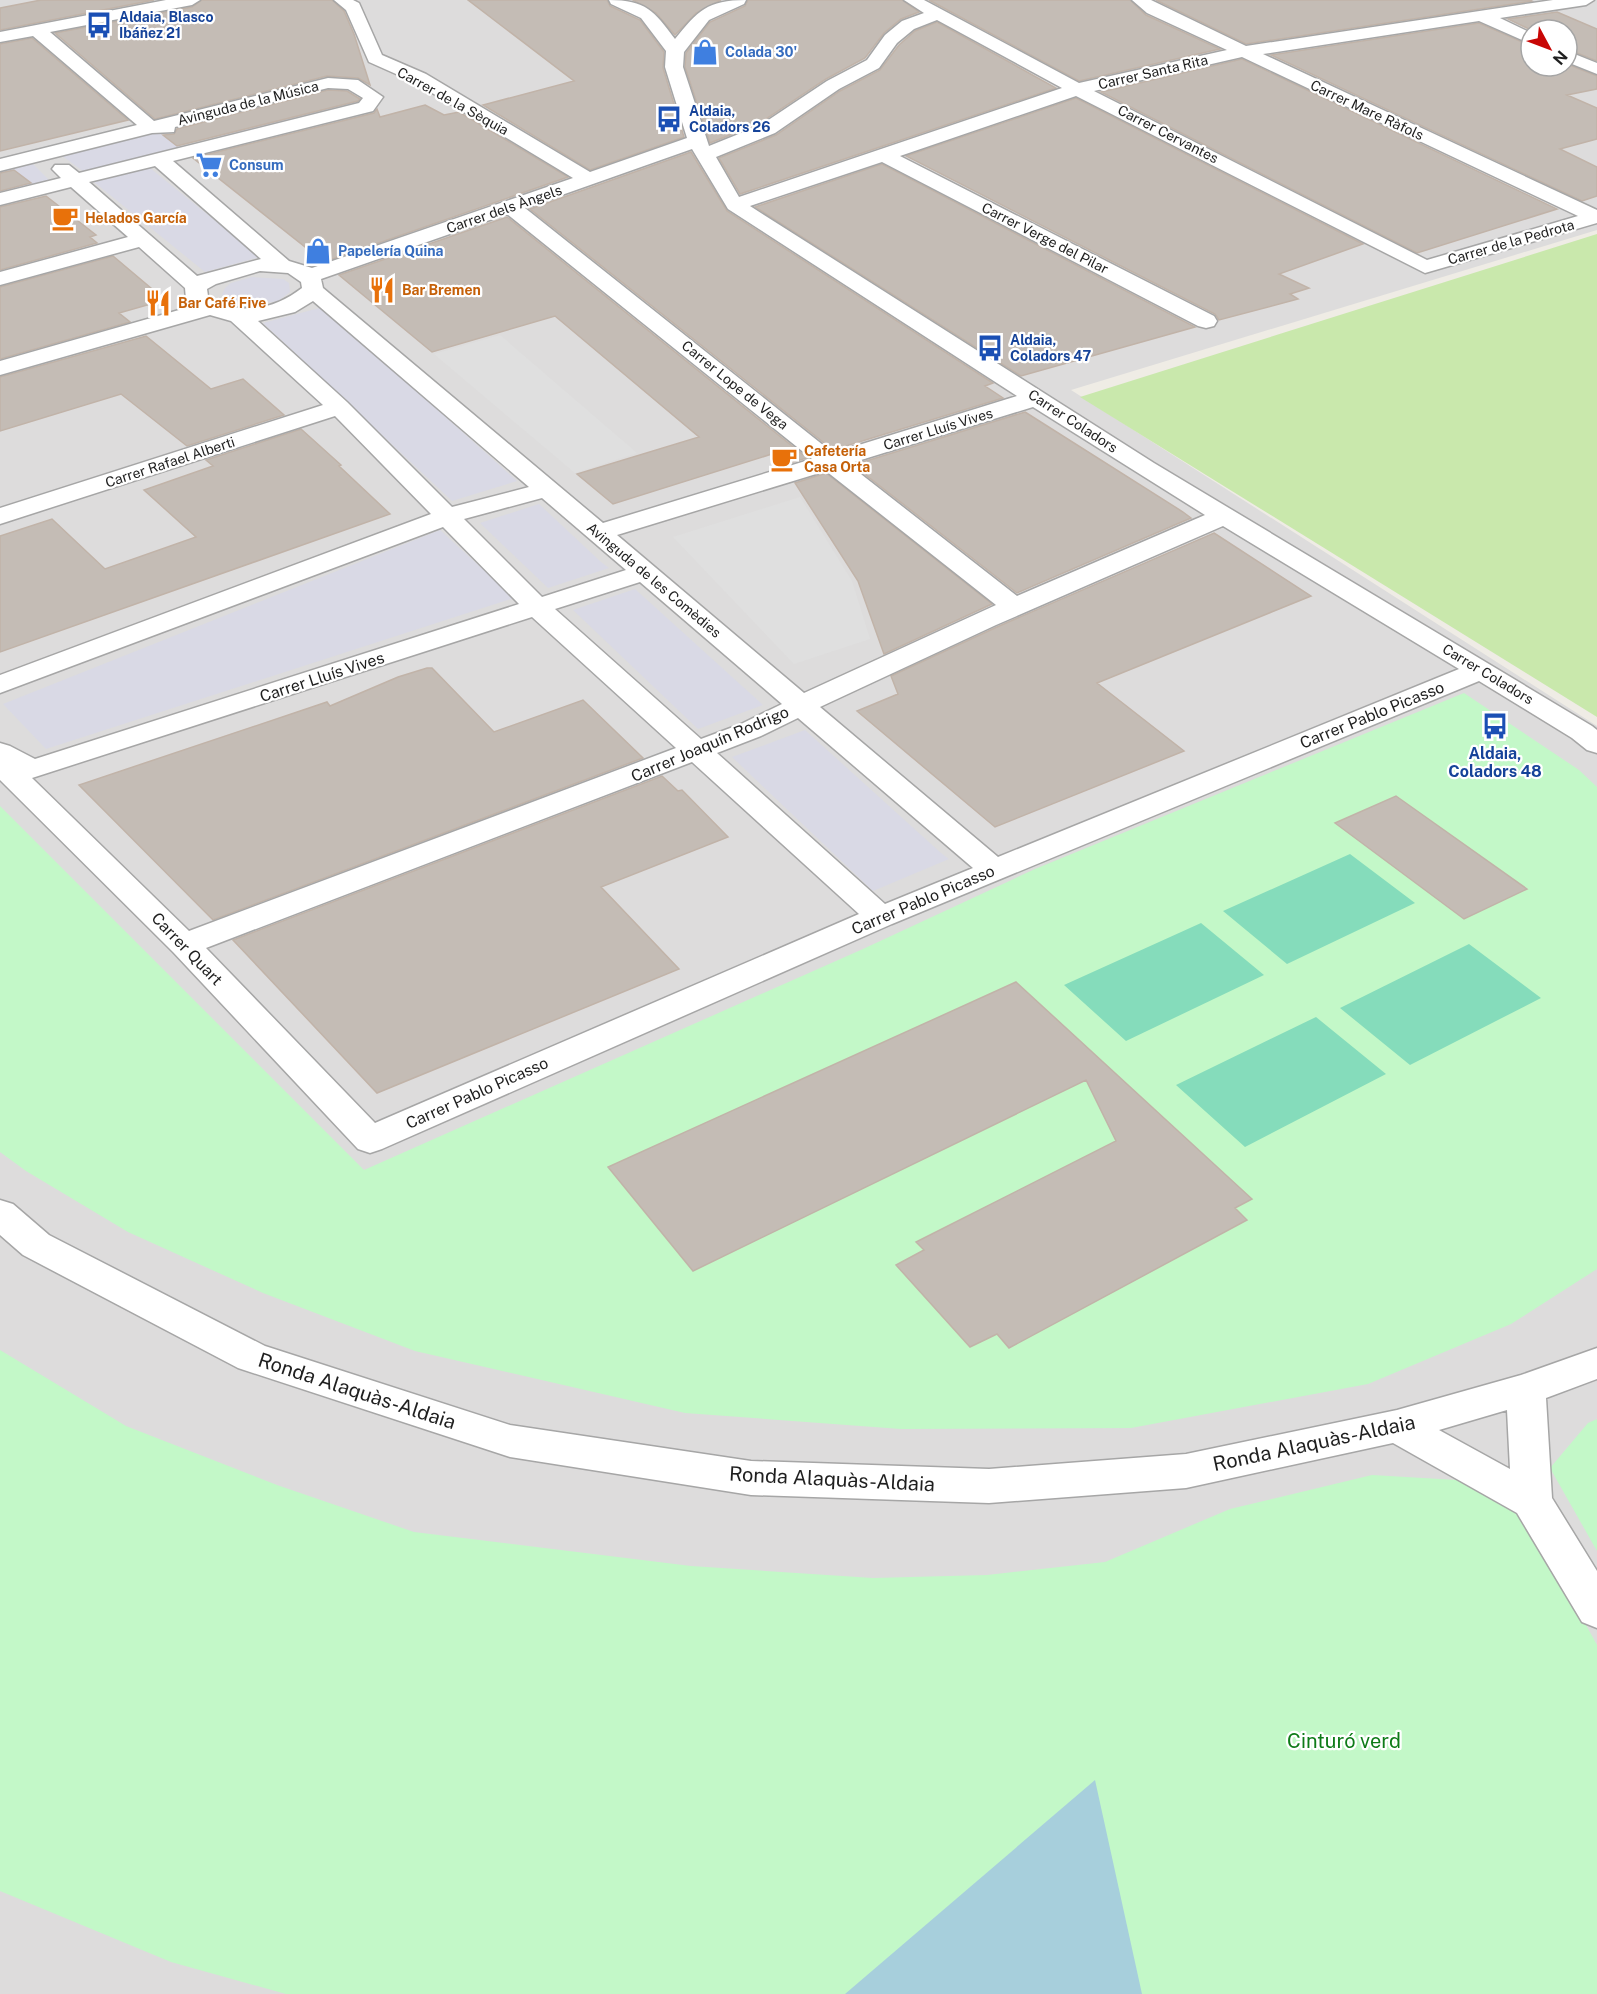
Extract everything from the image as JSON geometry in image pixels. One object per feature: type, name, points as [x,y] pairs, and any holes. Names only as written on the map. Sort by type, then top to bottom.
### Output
[{"type":"street","points":[[0,38],[166,2],[192,0]]},
{"type":"street","name":"Carrer de la Sèquia","points":[[342,0],[353,7],[375,58],[420,78],[590,180]]},
{"type":"street","points":[[617,0],[647,14],[676,16],[703,16],[738,0]]},
{"type":"street","name":"Carrer Cervantes","points":[[912,0],[936,15],[1078,89],[1425,267]]},
{"type":"street","name":"Carrer Mare Ràfols","points":[[1140,0],[1153,9],[1242,52],[1596,217]]},
{"type":"street","name":"Carrer Santa Rita","points":[[735,205],[1078,89],[1242,52],[1586,0]]},
{"type":"street","points":[[647,14],[675,51],[703,16]]},
{"type":"street","name":"Carrer dels Àngels","points":[[208,309],[238,315],[262,314],[280,310],[301,302],[311,283],[511,207],[590,180],[768,129],[833,85],[873,64],[891,39],[908,25],[936,15]]},
{"type":"street","points":[[1479,15],[1519,33]]},
{"type":"street","points":[[37,30],[150,127]]},
{"type":"street","name":"Carrer Coladors","points":[[675,51],[674,67],[702,148],[735,205],[778,235],[1145,468],[1481,670],[1582,732],[1597,744]]},
{"type":"street","points":[[1579,61],[1597,69]]},
{"type":"street","name":"Avinguda de la Música","points":[[0,165],[328,83],[352,84],[374,97],[366,107],[0,199]]},
{"type":"street","name":"Avinguda de la Música","points":[[150,127],[186,129],[195,133],[202,140],[199,149]]},
{"type":"street","points":[[41,154],[75,180],[196,286],[196,299],[208,309]]},
{"type":"street","name":"Carrer Verge del Pilar","points":[[884,155],[1206,321]]},
{"type":"street","points":[[159,159],[281,266]]},
{"type":"street","name":"Carrer Lope de Vega","points":[[511,207],[1015,607]]},
{"type":"street","name":"Carrer de la Pedrota","points":[[1425,267],[1596,217]]},
{"type":"street","points":[[0,279],[142,240]]},
{"type":"street","points":[[196,286],[234,270],[259,265],[299,270],[311,283]]},
{"type":"street","name":"Avinguda de les Comèdies","points":[[311,283],[799,706],[994,870]]},
{"type":"street","points":[[0,368],[208,309]]},
{"type":"street","points":[[238,315],[339,407],[538,608],[881,917]]},
{"type":"street","name":"Carrer Lluís Vives","points":[[598,533],[1036,398]]},
{"type":"street","name":"Carrer Rafael Alberti","points":[[0,516],[339,407]]},
{"type":"street","points":[[0,685],[448,516],[548,489]]},
{"type":"street","name":"Carrer Joaquín Rodrigo","points":[[184,945],[699,752],[1015,607],[1226,515]]},
{"type":"street","name":"Carrer Lluís Vives","points":[[0,752],[32,769],[645,572]]},
{"type":"street","name":"Carrer Pablo Picasso","points":[[370,1140],[881,917],[1481,670]]},
{"type":"street","name":"Carrer Quart","points":[[0,763],[184,945],[370,1140]]},
{"type":"street","name":"Ronda Alaquàs-Aldaia","points":[[0,1214],[36,1245],[252,1357],[510,1441],[750,1478],[989,1486],[1186,1471],[1397,1426],[1526,1389],[1597,1363]]},
{"type":"street","points":[[1526,1389],[1532,1501],[1597,1608]]},
{"type":"street","points":[[1397,1426],[1532,1501]]},
{"type":"shaded area","points":[[0,0],[1597,0],[1597,230],[1071,390],[1597,726],[1597,1994],[0,1994]]},
{"type":"shaded area","points":[[331,89],[353,94],[357,100],[353,106],[224,138],[200,121]]},
{"type":"shaded area","points":[[157,131],[181,148],[84,172],[61,155]]},
{"type":"shaded area","points":[[30,161],[50,181],[0,193],[0,168]]},
{"type":"shaded area","points":[[150,168],[260,257],[205,272],[94,182]]},
{"type":"shaded area","points":[[252,277],[283,279],[289,283],[290,292],[278,301],[255,305],[242,305],[225,299],[222,294],[231,283]]},
{"type":"shaded area","points":[[323,307],[517,481],[452,501],[263,323]]},
{"type":"shaded area","points":[[500,335],[637,453],[575,473],[434,354]]},
{"type":"shaded area","points":[[800,497],[852,581],[870,639],[794,664],[673,537]]},
{"type":"shaded area","points":[[539,504],[609,568],[548,588],[480,523]]},
{"type":"shaded area","points":[[440,530],[514,598],[46,749],[3,704]]},
{"type":"shaded area","points":[[635,589],[763,705],[698,729],[573,610]]},
{"type":"shaded area","points":[[805,730],[949,859],[873,891],[732,757]]},
{"type":"green space","points":[[1597,234],[1597,717],[1080,397]]},
{"type":"green space","points":[[1464,693],[1579,770],[1597,787],[1597,1269],[1511,1324],[1368,1384],[1131,1428],[901,1429],[685,1413],[415,1351],[263,1293],[128,1232],[26,1171],[0,1152],[0,806],[364,1170],[863,949],[1035,869]]},
{"type":"green space","points":[[1350,854],[1415,903],[1287,964],[1223,911]]},
{"type":"green space","points":[[1201,923],[1264,975],[1126,1041],[1064,985]]},
{"type":"green space","points":[[1469,944],[1541,998],[1410,1065],[1340,1008]]},
{"type":"green space","points":[[1316,1017],[1386,1074],[1245,1147],[1176,1085]]},
{"type":"green space","name":"Cinturó verd","points":[[0,1350],[126,1426],[277,1485],[414,1532],[691,1566],[873,1578],[987,1575],[1105,1562],[1230,1509],[1372,1475],[1508,1483],[1597,1645],[1597,1994],[286,1994],[171,1962],[0,1891]]},
{"type":"green space","points":[[1597,1419],[1597,1551],[1550,1468],[1588,1423]]},
{"type":"water","points":[[1095,1780],[1142,1994],[845,1994]]},
{"type":"building","points":[[41,0],[154,0],[0,30],[0,8]]},
{"type":"building","points":[[202,0],[332,0],[344,11],[354,34],[370,85],[358,78],[327,76],[155,119],[55,33],[192,7]]},
{"type":"building","points":[[468,0],[607,0],[610,6],[640,20],[664,52],[663,68],[684,137],[590,170],[483,105],[574,81]]},
{"type":"building","points":[[633,0],[721,0],[696,13],[675,35],[656,13]]},
{"type":"building","points":[[748,0],[902,0],[919,12],[901,19],[884,33],[865,58],[826,79],[760,123],[710,143],[685,67],[686,53],[710,22],[745,6]]},
{"type":"building","points":[[929,0],[1130,0],[1146,15],[1220,49],[1079,81]]},
{"type":"building","points":[[1156,0],[1530,0],[1532,1],[1246,44]]},
{"type":"building","points":[[1557,12],[1571,18],[1519,18],[1519,24],[1508,19]]},
{"type":"building","points":[[1579,21],[1597,29],[1597,61],[1579,54]]},
{"type":"building","points":[[937,22],[1056,88],[740,194],[719,158],[776,135],[840,91],[880,70],[899,45],[915,31]]},
{"type":"building","points":[[1479,23],[1519,41],[1519,78],[1579,78],[1579,69],[1597,76],[1597,89],[1567,95],[1597,108],[1597,139],[1560,149],[1597,167],[1597,196],[1582,201],[1271,55]]},
{"type":"building","points":[[32,38],[128,120],[0,151],[0,44]]},
{"type":"building","points":[[1242,59],[1557,209],[1417,253],[1101,92]]},
{"type":"building","points":[[328,90],[347,91],[360,99],[177,146],[163,135],[174,134],[177,129]]},
{"type":"building","points":[[1076,98],[1363,244],[1279,274],[1309,288],[1290,294],[1298,299],[1219,320],[1215,314],[906,156]]},
{"type":"building","points":[[425,105],[444,115],[459,112],[568,177],[324,262],[193,158],[374,113],[377,109],[380,117]]},
{"type":"building","points":[[691,152],[727,211],[993,383],[985,386],[1003,398],[833,450],[530,209]]},
{"type":"building","points":[[882,164],[1195,327],[1021,376],[755,207]]},
{"type":"building","points":[[14,170],[31,183],[0,191],[0,173]]},
{"type":"building","points":[[46,196],[96,235],[90,237],[97,243],[0,270],[0,207]]},
{"type":"building","points":[[507,217],[807,458],[783,465],[775,453],[613,504],[577,474],[699,437],[555,316],[432,352],[339,275]]},
{"type":"building","points":[[113,256],[165,300],[119,313],[130,322],[0,359],[0,287]]},
{"type":"building","points":[[146,336],[211,389],[243,379],[284,415],[187,446],[121,394],[0,431],[0,377]]},
{"type":"building","points":[[1025,412],[1191,518],[1017,593],[853,465]]},
{"type":"building","points":[[301,429],[390,514],[0,652],[0,536],[52,519],[105,569],[196,537],[144,490],[213,466],[206,460]]},
{"type":"building","points":[[826,473],[992,604],[884,654],[858,581],[795,483]]},
{"type":"building","points":[[1214,533],[1311,596],[1097,683],[1184,751],[995,827],[857,711],[898,694],[891,676],[997,627]]},
{"type":"building","points":[[432,668],[494,732],[583,700],[643,758],[213,920],[79,785],[327,702],[330,706],[398,677]]},
{"type":"building","points":[[662,776],[678,791],[682,790],[728,837],[601,887],[679,969],[377,1093],[233,940]]},
{"type":"building","points":[[1396,796],[1527,889],[1464,919],[1335,823]]},
{"type":"building","points":[[1016,982],[1252,1199],[1235,1208],[1247,1220],[1009,1348],[997,1334],[970,1347],[896,1265],[924,1250],[916,1242],[1116,1141],[1086,1080],[693,1271],[608,1167]]},
{"type":"place","name":"Aldaia, Blasco Ibáñez 21","points":[[99,25]]},
{"type":"place","name":"Colada 30'","points":[[705,52]]},
{"type":"place","name":"Aldaia, Coladors 26","points":[[669,119]]},
{"type":"place","name":"Consum","points":[[209,165]]},
{"type":"place","name":"Helados García","points":[[65,218]]},
{"type":"place","name":"Papelería Quina","points":[[318,251]]},
{"type":"place","name":"Bar Bremen","points":[[382,290]]},
{"type":"place","name":"Bar Café Five","points":[[158,303]]},
{"type":"place","name":"Aldaia, Coladors 47","points":[[990,348]]},
{"type":"place","name":"Cafetería Casa Orta","points":[[784,459]]},
{"type":"place","name":"Aldaia, Coladors 48","points":[[1495,726]]}]
